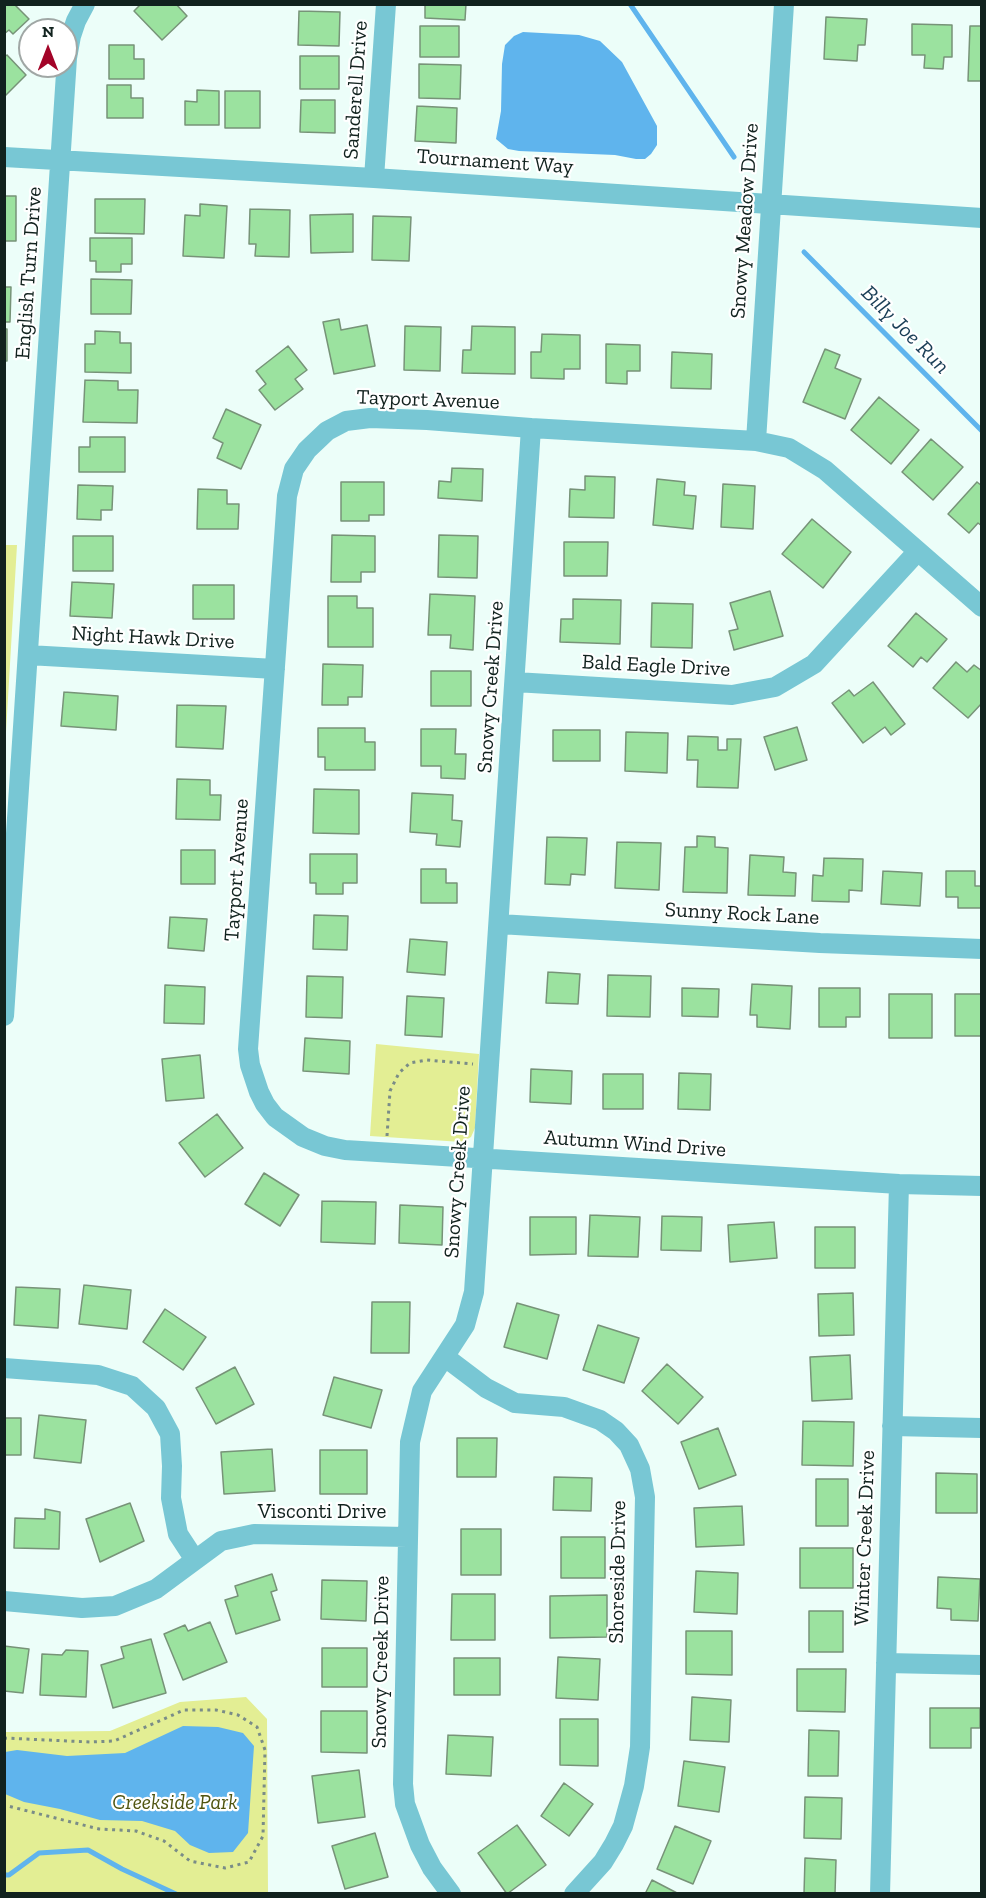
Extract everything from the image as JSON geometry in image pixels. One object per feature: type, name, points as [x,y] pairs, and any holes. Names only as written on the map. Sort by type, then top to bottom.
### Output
[{"type":"street","name":"English Turn Drive","points":[[4,1016],[12,774],[28,655],[69,47],[76,21],[85,4]]},
{"type":"street","name":"Sanderell Drive","points":[[374,178],[386,4]]},
{"type":"street","name":"Snowy Meadow Drive","points":[[756,441],[784,4]]},
{"type":"street","name":"Tournament Way","points":[[4,157],[374,178],[981,218]]},
{"type":"street","name":"Tayport Avenue","points":[[290,1129],[275,1117],[262,1098],[250,1065],[249,1049],[287,496],[294,469],[307,450],[327,431],[346,421],[370,418],[427,420],[756,441],[789,448],[825,470],[981,607]]},
{"type":"street","name":"Snowy Creek Drive","points":[[451,1893],[432,1868],[420,1845],[405,1804],[403,1784],[410,1442],[422,1391],[465,1325],[474,1292],[531,428]]},
{"type":"street","name":"Bald Eagle Drive","points":[[515,682],[732,695],[775,687],[814,664],[918,551]]},
{"type":"street","name":"Night Hawk Drive","points":[[28,655],[275,669]]},
{"type":"street","name":"Sunny Rock Lane","points":[[499,924],[820,943],[981,949]]},
{"type":"street","name":"Autumn Wind Drive","points":[[290,1129],[325,1146],[345,1150],[899,1184],[981,1186]]},
{"type":"street","name":"Winter Creek Drive","points":[[880,1893],[899,1184]]},
{"type":"street","name":"Shoreside Drive","points":[[445,1357],[486,1388],[515,1403],[564,1407],[600,1420],[616,1431],[629,1445],[640,1469],[645,1497],[639,1747],[634,1786],[623,1826],[614,1844],[603,1862],[574,1893]]},
{"type":"street","points":[[4,1368],[99,1375],[132,1386],[156,1408],[170,1434],[171,1498],[178,1534],[195,1560]]},
{"type":"street","points":[[892,1426],[981,1428]]},
{"type":"street","name":"Visconti Drive","points":[[4,1601],[82,1608],[115,1606],[156,1589],[221,1540],[255,1534],[407,1536]]},
{"type":"street","points":[[886,1663],[981,1665]]},
{"type":"path","points":[[386,1153],[390,1091],[399,1073],[411,1063],[427,1060],[489,1065]]},
{"type":"path","points":[[4,1738],[114,1741],[184,1710],[216,1710],[238,1715],[257,1726],[265,1750],[263,1836],[249,1862],[225,1868],[190,1861],[164,1841],[136,1831],[99,1829],[4,1805]]},
{"type":"green space","points":[[4,545],[17,545],[5,749]]},
{"type":"green space","points":[[376,1044],[479,1054],[475,1128],[471,1137],[462,1142],[370,1136]]},
{"type":"green space","name":"Creekside Park","points":[[246,1697],[267,1719],[268,1893],[5,1893],[4,1732],[110,1731],[180,1702]]},
{"type":"water","points":[[523,32],[579,35],[600,41],[622,62],[657,126],[657,145],[651,154],[645,159],[636,159],[615,155],[519,151],[508,149],[496,139],[501,111],[502,64],[505,45],[514,36]]},
{"type":"water","points":[[183,1726],[218,1727],[243,1733],[254,1746],[248,1833],[233,1852],[209,1853],[190,1845],[175,1831],[142,1821],[100,1820],[24,1802],[5,1794],[5,1752],[17,1750],[67,1756],[125,1753]]},
{"type":"building","points":[[4,4],[14,4],[28,18],[18,18],[18,29],[13,34],[9,30],[4,34]]},
{"type":"building","points":[[141,4],[176,4],[187,16],[162,40],[134,11]]},
{"type":"building","points":[[425,4],[466,4],[465,20],[425,18]]},
{"type":"building","points":[[299,11],[340,12],[339,46],[298,45]]},
{"type":"building","points":[[826,17],[867,19],[865,45],[858,45],[857,61],[824,59]]},
{"type":"building","points":[[912,24],[952,25],[952,57],[944,57],[943,69],[924,68],[925,55],[912,55]]},
{"type":"building","points":[[420,26],[459,26],[459,57],[420,57]]},
{"type":"building","points":[[970,26],[982,26],[982,81],[968,81]]},
{"type":"building","points":[[109,45],[134,45],[134,59],[144,59],[144,79],[109,79]]},
{"type":"building","points":[[7,55],[18,67],[18,78],[23,78],[4,97],[4,57]]},
{"type":"building","points":[[300,56],[339,56],[339,89],[300,89]]},
{"type":"building","points":[[419,64],[461,65],[460,99],[419,98]]},
{"type":"building","points":[[107,85],[131,85],[131,98],[143,98],[143,118],[107,118]]},
{"type":"building","points":[[197,90],[219,91],[219,125],[185,125],[185,101],[197,102]]},
{"type":"building","points":[[225,91],[260,91],[260,128],[225,128]]},
{"type":"building","points":[[301,100],[335,100],[335,133],[300,132]]},
{"type":"building","points":[[417,106],[457,108],[456,143],[415,141]]},
{"type":"building","points":[[4,196],[16,196],[16,241],[4,241]]},
{"type":"building","points":[[95,199],[145,199],[144,234],[95,233]]},
{"type":"building","points":[[200,204],[227,206],[224,258],[183,256],[185,215],[200,216]]},
{"type":"building","points":[[250,209],[290,210],[289,257],[255,256],[256,244],[249,244]]},
{"type":"building","points":[[353,214],[353,252],[311,253],[310,215]]},
{"type":"building","points":[[373,216],[411,217],[409,261],[372,260]]},
{"type":"building","points":[[90,238],[132,238],[132,264],[121,264],[121,272],[96,272],[96,261],[90,261]]},
{"type":"building","points":[[91,279],[132,280],[131,314],[91,314]]},
{"type":"building","points":[[4,287],[11,287],[10,322],[4,322]]},
{"type":"building","points":[[339,319],[341,330],[367,325],[375,366],[334,374],[323,322]]},
{"type":"building","points":[[405,326],[441,327],[440,371],[404,370]]},
{"type":"building","points":[[472,326],[515,327],[515,374],[462,373],[463,350],[471,350]]},
{"type":"building","points":[[4,329],[7,329],[7,361],[4,361]]},
{"type":"building","points":[[95,331],[120,332],[120,343],[131,343],[131,373],[85,372],[85,344],[95,344]]},
{"type":"building","points":[[542,334],[580,335],[580,369],[564,369],[564,379],[531,378],[531,352],[541,352]]},
{"type":"building","points":[[606,344],[640,345],[640,371],[627,371],[627,384],[606,383]]},
{"type":"building","points":[[288,346],[307,370],[295,379],[303,389],[275,410],[259,390],[266,384],[256,371]]},
{"type":"building","points":[[825,349],[840,355],[835,368],[861,379],[845,419],[803,402]]},
{"type":"building","points":[[672,352],[712,354],[711,389],[671,388]]},
{"type":"building","points":[[85,380],[118,381],[118,390],[138,390],[137,423],[83,422]]},
{"type":"building","points":[[879,397],[919,430],[891,464],[851,430]]},
{"type":"building","points":[[226,409],[261,425],[241,469],[217,458],[223,443],[213,438]]},
{"type":"building","points":[[90,437],[125,437],[125,472],[79,472],[79,447],[90,447]]},
{"type":"building","points":[[931,439],[963,467],[933,500],[902,472]]},
{"type":"building","points":[[452,468],[483,469],[482,501],[438,498],[439,481],[451,482]]},
{"type":"building","points":[[585,476],[615,477],[614,518],[569,517],[570,489],[585,490]]},
{"type":"building","points":[[657,479],[685,482],[684,495],[696,496],[693,529],[653,525]]},
{"type":"building","points":[[341,482],[384,482],[384,515],[369,515],[369,521],[341,521]]},
{"type":"building","points":[[977,482],[982,486],[982,526],[978,523],[969,533],[948,514]]},
{"type":"building","points":[[723,484],[755,486],[753,529],[721,527]]},
{"type":"building","points":[[78,485],[113,486],[112,510],[101,510],[101,520],[77,519]]},
{"type":"building","points":[[198,489],[227,490],[227,504],[239,504],[238,529],[197,529]]},
{"type":"building","points":[[812,519],[851,552],[823,588],[782,554]]},
{"type":"building","points":[[332,535],[375,536],[375,572],[361,572],[361,582],[331,582]]},
{"type":"building","points":[[439,535],[478,536],[477,578],[438,577]]},
{"type":"building","points":[[73,536],[113,536],[113,571],[73,571]]},
{"type":"building","points":[[564,542],[608,542],[607,576],[564,576]]},
{"type":"building","points":[[72,582],[114,584],[112,618],[70,616]]},
{"type":"building","points":[[193,585],[234,585],[234,619],[193,619]]},
{"type":"building","points":[[770,591],[783,636],[734,650],[729,631],[738,629],[730,603]]},
{"type":"building","points":[[430,594],[475,596],[473,650],[450,648],[451,635],[428,635]]},
{"type":"building","points":[[328,596],[357,596],[357,608],[373,608],[373,647],[328,647]]},
{"type":"building","points":[[573,599],[621,600],[620,644],[560,642],[561,619],[573,619]]},
{"type":"building","points":[[652,603],[693,604],[692,648],[651,647]]},
{"type":"building","points":[[916,613],[947,639],[927,662],[921,657],[913,667],[888,646]]},
{"type":"building","points":[[956,662],[967,672],[974,665],[982,671],[982,703],[968,718],[933,688]]},
{"type":"building","points":[[323,664],[363,665],[362,697],[348,697],[348,705],[322,705]]},
{"type":"building","points":[[431,671],[471,671],[471,706],[431,706]]},
{"type":"building","points":[[873,682],[905,724],[891,735],[885,727],[863,743],[832,703],[849,690],[854,696]]},
{"type":"building","points":[[64,692],[118,696],[116,730],[61,726]]},
{"type":"building","points":[[177,705],[226,706],[223,749],[176,747]]},
{"type":"building","points":[[797,727],[807,760],[775,770],[764,737]]},
{"type":"building","points":[[318,728],[365,728],[365,742],[375,742],[375,770],[325,770],[325,757],[318,757]]},
{"type":"building","points":[[421,729],[456,729],[455,754],[466,754],[465,779],[441,778],[441,766],[421,766]]},
{"type":"building","points":[[553,730],[600,730],[600,761],[553,761]]},
{"type":"building","points":[[626,732],[668,733],[667,773],[625,771]]},
{"type":"building","points":[[688,736],[718,737],[718,750],[727,750],[727,739],[741,739],[738,788],[697,787],[698,760],[687,760]]},
{"type":"building","points":[[177,779],[210,780],[210,795],[221,795],[220,820],[176,819]]},
{"type":"building","points":[[314,789],[359,790],[359,834],[313,833]]},
{"type":"building","points":[[412,793],[453,795],[452,820],[462,821],[460,847],[436,845],[437,834],[410,832]]},
{"type":"building","points":[[697,836],[715,837],[715,847],[728,848],[727,893],[683,892],[685,847],[697,847]]},
{"type":"building","points":[[547,837],[587,838],[585,875],[571,874],[570,885],[545,884]]},
{"type":"building","points":[[617,842],[661,843],[659,890],[615,888]]},
{"type":"building","points":[[181,850],[215,850],[215,884],[181,884]]},
{"type":"building","points":[[310,854],[357,854],[357,883],[343,883],[343,894],[316,894],[316,883],[310,883]]},
{"type":"building","points":[[750,855],[784,857],[783,872],[796,873],[795,896],[748,895]]},
{"type":"building","points":[[824,858],[863,859],[862,891],[849,890],[849,902],[812,901],[813,875],[823,876]]},
{"type":"building","points":[[421,869],[446,869],[446,883],[457,883],[457,903],[421,903]]},
{"type":"building","points":[[883,871],[922,873],[920,906],[881,904]]},
{"type":"building","points":[[946,871],[975,871],[975,886],[982,886],[982,908],[958,908],[958,897],[946,897]]},
{"type":"building","points":[[314,915],[348,916],[347,950],[313,949]]},
{"type":"building","points":[[170,917],[207,919],[204,951],[168,948]]},
{"type":"building","points":[[410,939],[447,942],[445,975],[407,972]]},
{"type":"building","points":[[548,972],[580,974],[578,1004],[546,1003]]},
{"type":"building","points":[[608,975],[651,976],[650,1017],[607,1016]]},
{"type":"building","points":[[307,976],[343,977],[342,1018],[306,1017]]},
{"type":"building","points":[[752,984],[792,986],[790,1029],[757,1027],[757,1015],[750,1015]]},
{"type":"building","points":[[165,985],[205,987],[204,1024],[164,1023]]},
{"type":"building","points":[[682,988],[719,989],[718,1017],[682,1016]]},
{"type":"building","points":[[819,988],[860,988],[860,1017],[846,1017],[846,1027],[819,1027]]},
{"type":"building","points":[[889,994],[932,994],[932,1038],[889,1038]]},
{"type":"building","points":[[955,994],[982,994],[982,1036],[955,1036]]},
{"type":"building","points":[[407,996],[444,998],[442,1037],[405,1035]]},
{"type":"building","points":[[305,1038],[350,1041],[349,1074],[303,1071]]},
{"type":"building","points":[[200,1055],[204,1098],[166,1101],[162,1059]]},
{"type":"building","points":[[531,1069],[572,1071],[571,1104],[530,1102]]},
{"type":"building","points":[[679,1073],[711,1074],[710,1110],[678,1109]]},
{"type":"building","points":[[603,1074],[643,1074],[643,1109],[603,1109]]},
{"type":"building","points":[[217,1114],[243,1148],[205,1177],[179,1143]]},
{"type":"building","points":[[264,1173],[299,1195],[280,1226],[245,1204]]},
{"type":"building","points":[[322,1201],[376,1202],[375,1244],[321,1242]]},
{"type":"building","points":[[400,1205],[443,1207],[442,1245],[399,1243]]},
{"type":"building","points":[[590,1215],[640,1217],[638,1257],[588,1256]]},
{"type":"building","points":[[662,1216],[702,1217],[701,1251],[661,1250]]},
{"type":"building","points":[[530,1217],[576,1217],[576,1254],[530,1255]]},
{"type":"building","points":[[774,1222],[777,1258],[730,1262],[728,1225]]},
{"type":"building","points":[[815,1227],[855,1227],[855,1268],[815,1268]]},
{"type":"building","points":[[84,1285],[131,1290],[127,1329],[79,1324]]},
{"type":"building","points":[[16,1287],[60,1289],[58,1328],[14,1325]]},
{"type":"building","points":[[853,1293],[854,1335],[819,1336],[818,1294]]},
{"type":"building","points":[[372,1302],[410,1302],[409,1353],[371,1353]]},
{"type":"building","points":[[517,1303],[559,1315],[547,1359],[504,1347]]},
{"type":"building","points":[[165,1309],[206,1337],[183,1370],[143,1342]]},
{"type":"building","points":[[598,1325],[639,1338],[624,1383],[583,1370]]},
{"type":"building","points":[[850,1355],[852,1399],[812,1401],[810,1357]]},
{"type":"building","points":[[667,1364],[703,1397],[678,1424],[642,1391]]},
{"type":"building","points":[[235,1367],[254,1404],[216,1424],[196,1388]]},
{"type":"building","points":[[334,1377],[382,1390],[371,1428],[323,1415]]},
{"type":"building","points":[[39,1415],[86,1420],[81,1463],[34,1458]]},
{"type":"building","points":[[4,1418],[21,1418],[21,1455],[4,1455]]},
{"type":"building","points":[[803,1421],[854,1422],[853,1466],[802,1465]]},
{"type":"building","points":[[718,1428],[736,1475],[699,1489],[681,1442]]},
{"type":"building","points":[[457,1438],[497,1438],[496,1477],[457,1477]]},
{"type":"building","points":[[272,1449],[275,1491],[224,1494],[221,1452]]},
{"type":"building","points":[[320,1450],[367,1450],[367,1494],[320,1494]]},
{"type":"building","points":[[936,1473],[977,1474],[977,1513],[936,1513]]},
{"type":"building","points":[[554,1477],[592,1478],[591,1511],[553,1510]]},
{"type":"building","points":[[816,1479],[848,1479],[848,1526],[816,1526]]},
{"type":"building","points":[[130,1503],[144,1541],[100,1562],[86,1519]]},
{"type":"building","points":[[742,1506],[744,1545],[696,1547],[694,1508]]},
{"type":"building","points":[[45,1509],[60,1512],[59,1549],[14,1548],[15,1518],[45,1519]]},
{"type":"building","points":[[461,1529],[501,1529],[501,1575],[461,1575]]},
{"type":"building","points":[[561,1537],[605,1537],[605,1578],[561,1578]]},
{"type":"building","points":[[800,1548],[853,1548],[853,1588],[800,1588]]},
{"type":"building","points":[[696,1571],[738,1573],[737,1614],[694,1612]]},
{"type":"building","points":[[272,1574],[277,1590],[271,1592],[280,1620],[236,1634],[225,1600],[238,1596],[235,1586]]},
{"type":"building","points":[[938,1577],[980,1579],[978,1621],[951,1620],[951,1609],[937,1608]]},
{"type":"building","points":[[322,1580],[367,1581],[366,1621],[321,1619]]},
{"type":"building","points":[[452,1594],[495,1594],[495,1640],[451,1640]]},
{"type":"building","points":[[607,1595],[607,1637],[550,1638],[550,1596]]},
{"type":"building","points":[[809,1611],[843,1611],[843,1652],[809,1652]]},
{"type":"building","points":[[210,1622],[227,1662],[183,1680],[164,1634],[185,1625],[188,1631]]},
{"type":"building","points":[[686,1631],[732,1631],[732,1675],[686,1674]]},
{"type":"building","points":[[151,1639],[166,1693],[113,1708],[101,1665],[124,1658],[121,1647]]},
{"type":"building","points":[[4,1646],[29,1649],[23,1693],[4,1691]]},
{"type":"building","points":[[322,1648],[367,1648],[367,1687],[322,1687]]},
{"type":"building","points":[[66,1650],[88,1651],[86,1697],[40,1695],[42,1654],[62,1655]]},
{"type":"building","points":[[558,1657],[600,1659],[598,1700],[556,1698]]},
{"type":"building","points":[[454,1658],[500,1658],[500,1695],[454,1695]]},
{"type":"building","points":[[797,1669],[846,1669],[845,1712],[797,1711]]},
{"type":"building","points":[[692,1697],[731,1700],[729,1742],[690,1740]]},
{"type":"building","points":[[930,1708],[980,1708],[980,1728],[971,1728],[971,1748],[930,1748]]},
{"type":"building","points":[[321,1711],[367,1711],[367,1753],[321,1752]]},
{"type":"building","points":[[560,1719],[598,1719],[598,1766],[560,1765]]},
{"type":"building","points":[[809,1730],[839,1731],[838,1776],[808,1776]]},
{"type":"building","points":[[448,1735],[493,1737],[491,1776],[446,1774]]},
{"type":"building","points":[[684,1761],[725,1767],[719,1812],[678,1806]]},
{"type":"building","points":[[359,1770],[365,1817],[318,1823],[312,1776]]},
{"type":"building","points":[[564,1783],[593,1804],[569,1836],[541,1816]]},
{"type":"building","points":[[805,1797],[842,1798],[841,1839],[804,1838]]},
{"type":"building","points":[[517,1825],[546,1865],[507,1894],[478,1853]]},
{"type":"building","points":[[675,1826],[711,1841],[693,1884],[657,1869]]},
{"type":"building","points":[[375,1833],[388,1877],[345,1889],[332,1846]]},
{"type":"building","points":[[805,1858],[836,1860],[835,1894],[804,1894]]},
{"type":"building","points":[[652,1880],[679,1894],[645,1894]]},
{"type":"waterway","name":"Billy Joe Run","points":[[630,4],[734,157]]},
{"type":"waterway","name":"Billy Joe Run","points":[[804,252],[982,431]]},
{"type":"waterway","points":[[4,1875],[9,1875],[39,1853],[88,1850],[176,1894]]}]
